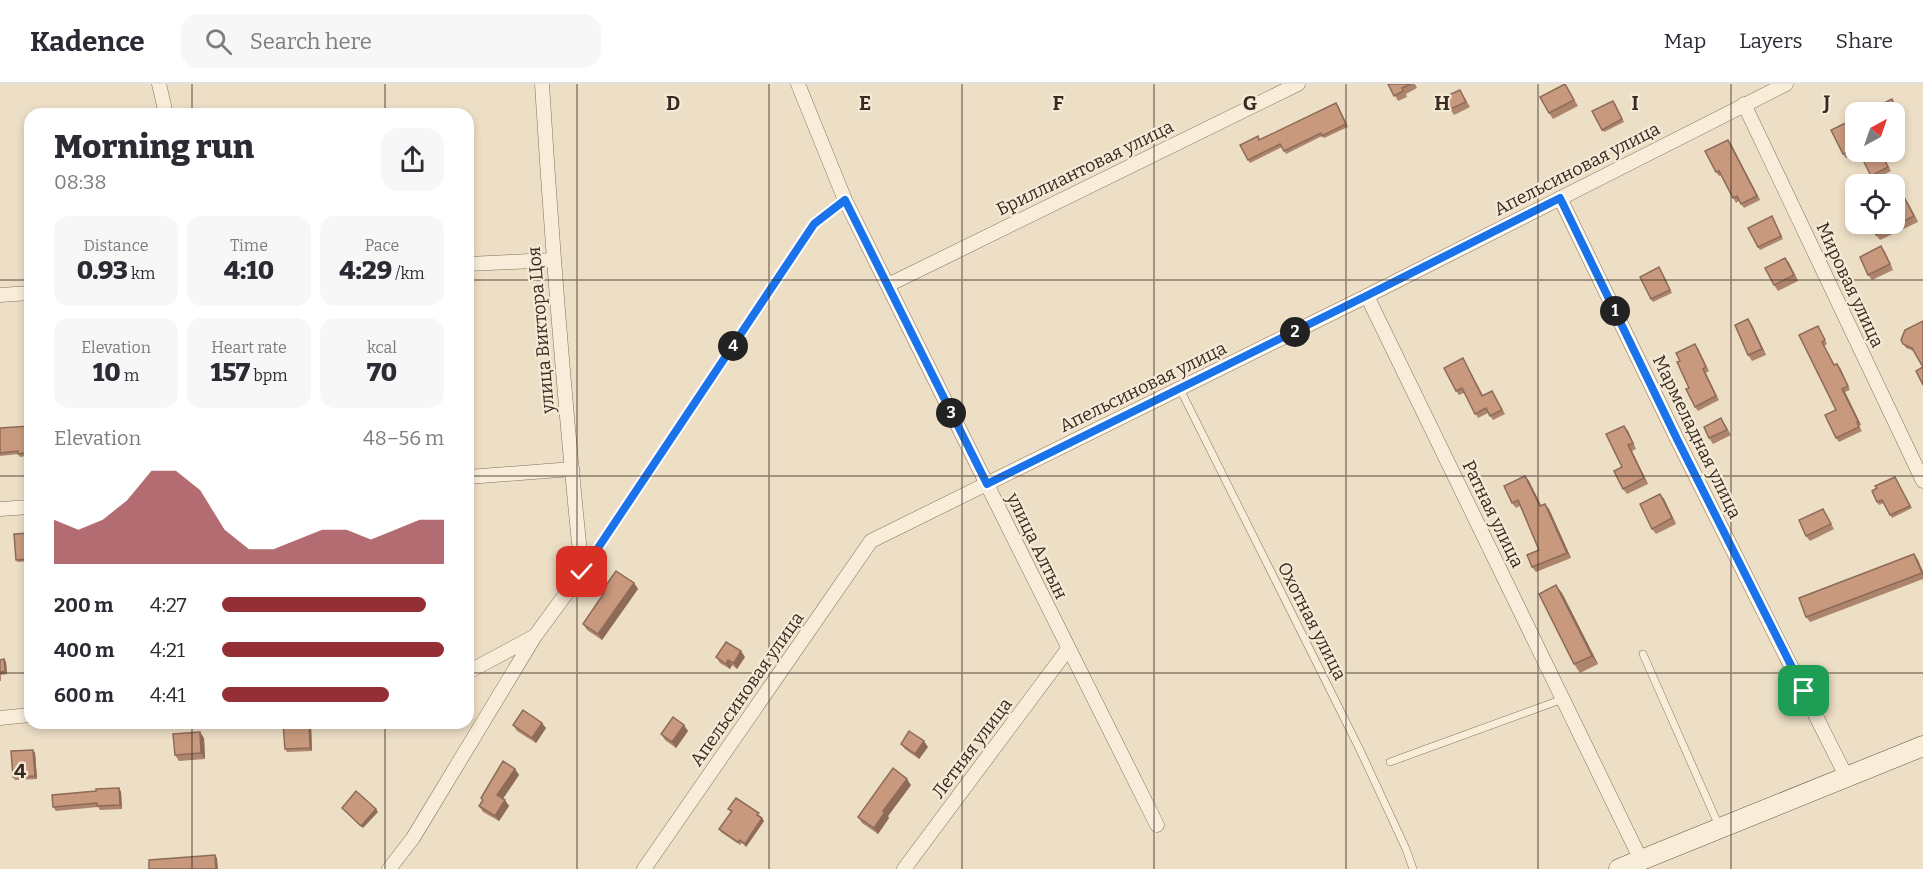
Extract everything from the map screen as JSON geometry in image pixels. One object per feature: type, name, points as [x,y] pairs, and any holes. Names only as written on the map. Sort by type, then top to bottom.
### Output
[{"type":"main road","points":[[1619,869],[1923,746]]},
{"type":"street","points":[[159,84],[165,108]]},
{"type":"street","name":"улица Виктора Цоя","points":[[542,84],[553,260],[582,572]]},
{"type":"street","name":"Бриллиантовая улица","points":[[888,285],[1298,84]]},
{"type":"street","name":"Апельсиновая улица","points":[[644,869],[872,541],[1786,84]]},
{"type":"street","name":"улица Алтын","points":[[803,86],[845,200],[1157,825]]},
{"type":"street","name":"Мировая улица","points":[[1744,104],[1923,481]]},
{"type":"street","name":"Мармеладная улица","points":[[1560,198],[1677,439],[1846,776]]},
{"type":"street","points":[[474,264],[553,260]]},
{"type":"street","points":[[0,295],[24,293]]},
{"type":"street","name":"Ратная улица","points":[[1366,296],[1641,860]]},
{"type":"street","points":[[474,477],[572,469]]},
{"type":"street","points":[[0,509],[24,507]]},
{"type":"street","points":[[389,869],[413,838],[535,636],[582,572]]},
{"type":"street","points":[[474,669],[535,636]]},
{"type":"street","name":"Летняя улица","points":[[904,869],[1068,649]]},
{"type":"street","points":[[0,718],[24,716]]},
{"type":"lane","points":[[582,572],[814,224],[845,200]]},
{"type":"lane","name":"Охотная улица","points":[[1180,389],[1360,750],[1413,869]]},
{"type":"lane","points":[[1643,654],[1720,828]]},
{"type":"lane","points":[[1390,762],[1563,699]]},
{"type":"building","points":[[1388,84],[1411,84],[1402,88],[1403,91],[1394,96]]},
{"type":"building","points":[[1565,84],[1574,100],[1549,113],[1540,97]]},
{"type":"building","points":[[1460,90],[1466,102],[1450,109],[1444,97]]},
{"type":"building","points":[[1613,101],[1622,119],[1602,130],[1592,111]]},
{"type":"building","points":[[1336,103],[1346,124],[1284,151],[1280,144],[1248,160],[1240,145],[1258,136],[1259,140]]},
{"type":"building","points":[[1845,123],[1845,153],[1843,154],[1831,130]]},
{"type":"building","points":[[1728,140],[1757,196],[1741,204],[1737,196],[1733,198],[1705,151]]},
{"type":"building","points":[[1864,162],[1885,162],[1888,167],[1870,174]]},
{"type":"building","points":[[1905,199],[1914,216],[1905,220]]},
{"type":"building","points":[[1772,216],[1781,236],[1758,247],[1748,228]]},
{"type":"building","points":[[1881,246],[1890,264],[1868,275],[1860,257]]},
{"type":"building","points":[[1785,258],[1794,275],[1774,285],[1765,268]]},
{"type":"building","points":[[1659,267],[1670,290],[1651,299],[1640,277]]},
{"type":"building","points":[[1748,319],[1762,349],[1748,355],[1735,325]]},
{"type":"building","points":[[1923,321],[1923,367],[1912,348],[1903,344],[1901,340],[1905,330]]},
{"type":"building","points":[[1818,326],[1825,340],[1822,342],[1848,386],[1842,389],[1859,427],[1836,438],[1825,415],[1836,410],[1799,335]]},
{"type":"building","points":[[1695,344],[1706,367],[1703,369],[1716,396],[1695,407],[1686,389],[1689,388],[1677,362],[1680,361],[1676,353]]},
{"type":"building","points":[[1463,358],[1482,396],[1492,391],[1502,410],[1490,416],[1486,408],[1475,414],[1462,388],[1456,391],[1444,368]]},
{"type":"building","points":[[1923,367],[1923,385],[1916,371]]},
{"type":"building","points":[[1721,418],[1727,430],[1709,438],[1704,427]]},
{"type":"building","points":[[24,426],[24,453],[18,454],[18,451],[0,453],[0,428]]},
{"type":"building","points":[[1624,426],[1633,443],[1628,445],[1644,478],[1623,489],[1614,471],[1622,467],[1606,434]]},
{"type":"building","points":[[1525,476],[1540,506],[1545,504],[1567,553],[1532,567],[1527,555],[1539,550],[1518,500],[1512,503],[1504,486]]},
{"type":"building","points":[[1895,477],[1910,506],[1890,515],[1882,500],[1877,502],[1872,491],[1877,488],[1875,486]]},
{"type":"building","points":[[1660,494],[1672,518],[1652,529],[1640,504]]},
{"type":"building","points":[[1823,509],[1831,524],[1806,536],[1799,520]]},
{"type":"building","points":[[24,533],[24,559],[16,560],[14,534]]},
{"type":"building","points":[[1914,554],[1922,573],[1806,617],[1799,598]]},
{"type":"building","points":[[616,571],[634,583],[598,634],[583,624]]},
{"type":"building","points":[[1556,585],[1592,656],[1574,664],[1539,594]]},
{"type":"building","points":[[726,642],[741,651],[734,663],[728,660],[726,664],[716,657]]},
{"type":"building","points":[[4,659],[5,671],[0,672],[0,660]]},
{"type":"building","points":[[523,710],[542,723],[532,738],[513,725]]},
{"type":"building","points":[[673,717],[684,725],[672,742],[661,734]]},
{"type":"building","points":[[283,729],[309,729],[310,748],[285,749]]},
{"type":"building","points":[[909,731],[924,741],[915,754],[901,744]]},
{"type":"building","points":[[200,732],[201,753],[175,755],[173,734]]},
{"type":"building","points":[[33,750],[35,776],[13,777],[11,751]]},
{"type":"building","points":[[503,761],[515,769],[497,795],[505,800],[495,816],[479,806],[483,800],[481,798]]},
{"type":"building","points":[[893,768],[907,779],[883,811],[885,812],[874,828],[858,817]]},
{"type":"building","points":[[119,788],[120,805],[97,806],[97,803],[53,807],[52,795]]},
{"type":"building","points":[[356,791],[376,809],[361,826],[342,808]]},
{"type":"building","points":[[736,798],[759,813],[757,815],[762,818],[745,844],[719,829],[732,811],[728,809]]},
{"type":"building","points":[[215,855],[216,869],[149,869],[149,860]]},
{"type":"route","points":[[582,572],[814,224],[845,200],[987,484],[1560,198],[1677,439],[1804,691]]}]
